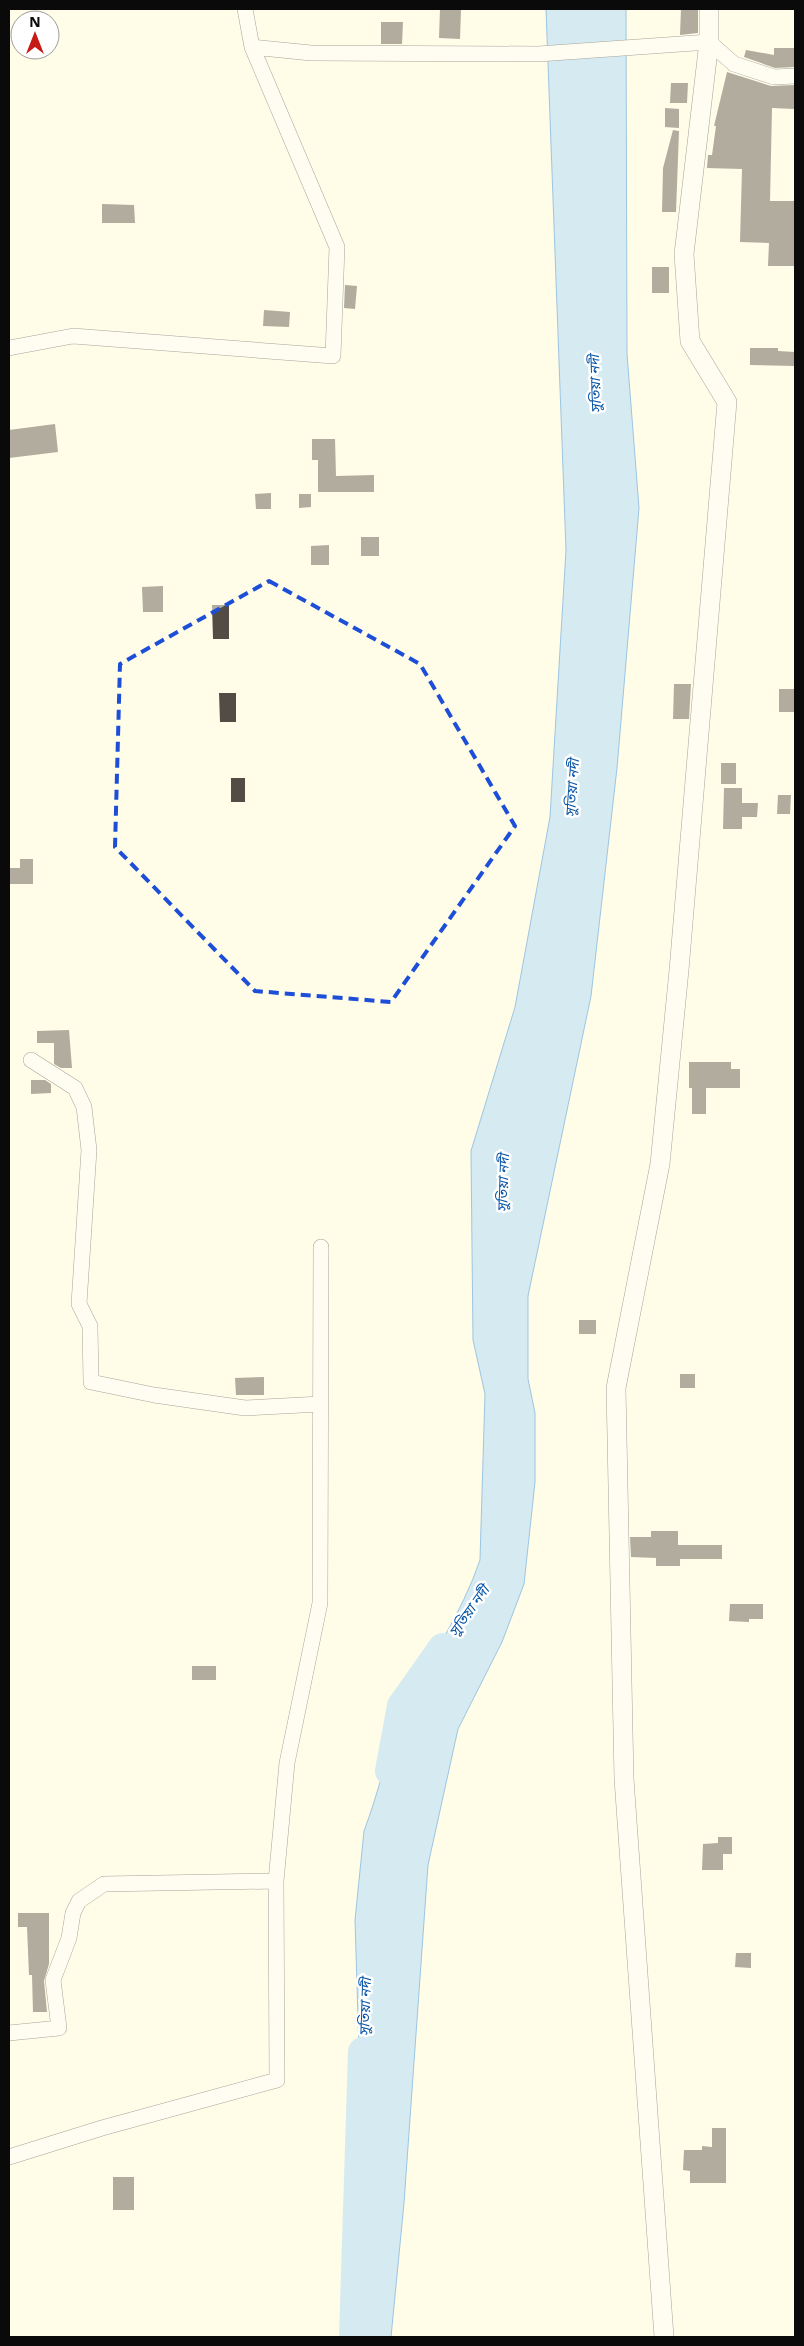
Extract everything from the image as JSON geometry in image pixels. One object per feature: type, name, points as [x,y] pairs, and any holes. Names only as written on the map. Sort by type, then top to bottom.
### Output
[{"type":"street","points":[[9,348],[72,336],[332,356],[337,247],[252,47],[245,9]]},
{"type":"street","points":[[664,2337],[624,1779],[616,1388],[660,1164],[681,950],[727,402],[690,340],[684,254],[709,42],[709,9]]},
{"type":"street","points":[[252,47],[320,53],[538,54],[628,49],[684,42],[709,42],[734,64],[774,77],[795,76]]},
{"type":"street","points":[[31,1060],[75,1088],[84,1107],[89,1150],[79,1304],[90,1326],[91,1382],[154,1395],[245,1408],[321,1404]]},
{"type":"street","points":[[9,2157],[102,2128],[277,2080],[276,1881],[287,1763],[320,1603],[322,1247]]},
{"type":"street","points":[[9,2033],[60,2028],[53,1980],[69,1938],[73,1913],[80,1901],[104,1884],[276,1881]]},
{"type":"highlighted area","points":[[269,581],[420,664],[515,826],[391,1002],[255,991],[115,847],[120,664]]},
{"type":"water","points":[[546,9],[626,9],[627,354],[639,508],[617,768],[591,996],[528,1296],[528,1379],[535,1413],[535,1482],[524,1584],[502,1642],[458,1729],[428,1865],[404,2203],[391,2337],[355,2337],[360,2266],[365,2112],[360,2081],[355,1920],[364,1831],[393,1741],[405,1711],[464,1599],[480,1560],[485,1394],[473,1340],[471,1151],[515,1007],[550,817],[566,550]]},
{"type":"building","points":[[440,9],[461,9],[460,39],[439,38]]},
{"type":"building","points":[[681,9],[698,9],[698,33],[680,35]]},
{"type":"building","points":[[381,22],[403,22],[402,44],[381,44]]},
{"type":"building","points":[[774,48],[795,48],[795,67],[775,68],[744,57],[746,50],[774,55]]},
{"type":"building","points":[[727,72],[771,86],[795,85],[795,109],[772,108],[770,201],[795,201],[795,266],[768,266],[769,243],[740,242],[742,169],[707,168],[708,155],[712,155],[716,126],[714,126]]},
{"type":"building","points":[[671,83],[688,83],[687,103],[670,103]]},
{"type":"building","points":[[665,108],[679,109],[679,128],[665,127]]},
{"type":"building","points":[[673,130],[679,131],[676,212],[662,212],[663,168]]},
{"type":"building","points":[[102,204],[134,205],[135,223],[102,223]]},
{"type":"building","points":[[652,267],[669,267],[669,293],[652,293]]},
{"type":"building","points":[[345,285],[357,286],[355,309],[344,308]]},
{"type":"building","points":[[264,310],[290,312],[289,327],[263,326]]},
{"type":"building","points":[[750,348],[778,348],[778,351],[795,352],[795,366],[750,365]]},
{"type":"building","points":[[55,424],[58,452],[9,458],[9,430]]},
{"type":"building","points":[[312,439],[335,439],[336,476],[374,475],[374,492],[318,492],[318,460],[312,460]]},
{"type":"building","points":[[271,493],[271,509],[256,509],[255,494]]},
{"type":"building","points":[[299,494],[311,494],[311,507],[299,508]]},
{"type":"building","points":[[361,537],[379,537],[379,556],[361,556]]},
{"type":"building","points":[[329,545],[329,565],[311,565],[311,546]]},
{"type":"building","points":[[163,586],[163,612],[143,612],[142,587]]},
{"type":"building","points":[[212,605],[229,605],[229,639],[213,639]]},
{"type":"building","points":[[674,684],[691,684],[689,719],[673,719]]},
{"type":"building","points":[[779,689],[795,689],[795,712],[779,712]]},
{"type":"building","points":[[219,693],[236,693],[236,722],[220,722]]},
{"type":"building","points":[[721,763],[736,763],[736,784],[721,784]]},
{"type":"building","points":[[231,778],[245,778],[245,802],[231,802]]},
{"type":"building","points":[[724,788],[742,788],[742,803],[758,803],[757,817],[742,817],[742,829],[723,829]]},
{"type":"building","points":[[778,795],[791,795],[790,814],[777,814]]},
{"type":"building","points":[[20,859],[33,859],[33,884],[9,884],[9,868],[20,868]]},
{"type":"building","points":[[69,1030],[72,1068],[61,1068],[54,1064],[54,1043],[37,1043],[37,1031]]},
{"type":"building","points":[[689,1062],[731,1062],[731,1069],[740,1069],[740,1088],[706,1088],[706,1114],[692,1114]]},
{"type":"building","points":[[31,1080],[45,1080],[51,1084],[51,1093],[31,1094]]},
{"type":"building","points":[[579,1320],[596,1320],[596,1334],[579,1334]]},
{"type":"building","points":[[680,1374],[695,1374],[695,1388],[680,1388]]},
{"type":"building","points":[[264,1377],[264,1395],[236,1395],[235,1378]]},
{"type":"building","points":[[651,1531],[678,1531],[678,1545],[722,1545],[722,1559],[680,1559],[680,1566],[656,1566],[656,1558],[631,1557],[630,1537],[651,1537]]},
{"type":"building","points":[[730,1604],[763,1604],[763,1619],[749,1619],[749,1622],[729,1621]]},
{"type":"building","points":[[192,1666],[216,1666],[216,1680],[192,1680]]},
{"type":"building","points":[[718,1837],[732,1837],[732,1854],[723,1854],[723,1870],[702,1870],[703,1844],[718,1843]]},
{"type":"building","points":[[18,1913],[49,1913],[49,1964],[44,1981],[47,2012],[33,2012],[32,1975],[29,1975],[27,1927],[18,1927]]},
{"type":"building","points":[[736,1953],[751,1953],[751,1968],[735,1967]]},
{"type":"building","points":[[712,2128],[726,2128],[726,2183],[690,2183],[690,2171],[683,2170],[684,2150],[702,2150],[702,2146],[712,2147]]},
{"type":"building","points":[[113,2177],[134,2177],[134,2210],[113,2210]]},
{"type":"waterway","name":"সুতিয়া নদী","points":[[390,1771],[402,1706],[443,1648]]},
{"type":"waterway","name":"সুতিয়া নদী","points":[[354,2337],[363,2052]]}]
